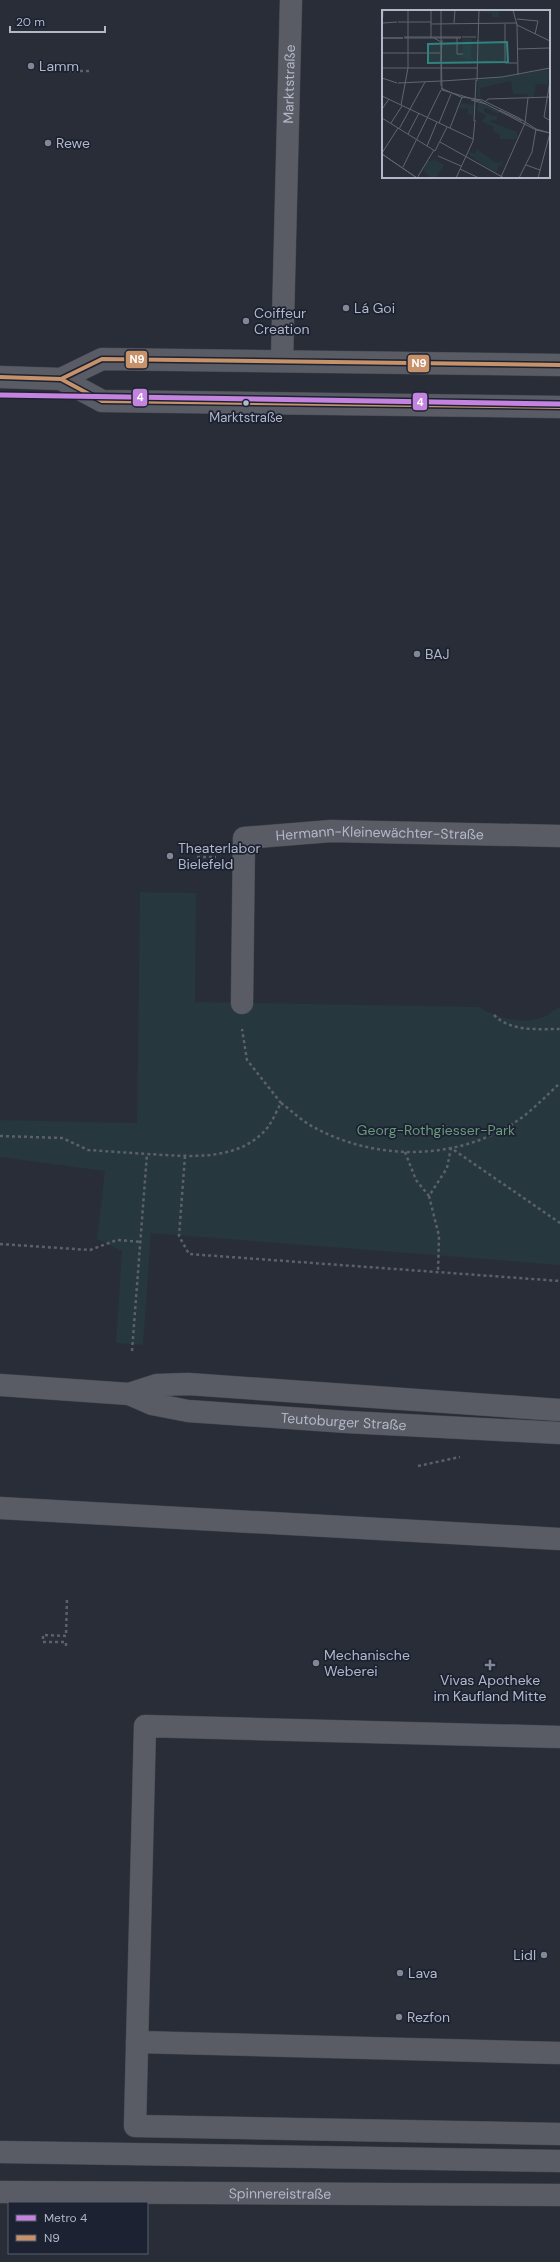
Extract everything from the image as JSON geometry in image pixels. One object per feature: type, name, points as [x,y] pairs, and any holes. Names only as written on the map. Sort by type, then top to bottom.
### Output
[{"type":"street","name":"Marktstraße","points":[[282,360],[291,0]]},
{"type":"street","points":[[62,379],[102,359],[282,360],[560,365]]},
{"type":"street","points":[[0,377],[62,379],[102,401],[560,406]]},
{"type":"street","name":"Hermann-Kleinewächter-Straße","points":[[242,1002],[244,838],[331,831],[560,836]]},
{"type":"street","name":"Teutoburger Straße","points":[[129,1394],[157,1385],[188,1384],[560,1410]]},
{"type":"street","name":"Teutoburger Straße","points":[[0,1385],[129,1394],[152,1404],[188,1411],[355,1422],[560,1432]]},
{"type":"street","points":[[0,1508],[560,1539]]},
{"type":"street","points":[[560,1737],[145,1726],[135,2126],[560,2134]]},
{"type":"street","points":[[137,2042],[560,2053]]},
{"type":"street","points":[[0,2152],[560,2160]]},
{"type":"street","name":"Spinnereistraße","points":[[0,2192],[560,2195]]},
{"type":"path","points":[[68,71],[91,71]]},
{"type":"path","points":[[242,1002],[242,1038],[248,1060],[281,1103],[316,1128],[340,1140],[379,1150],[405,1152],[437,1151],[485,1139],[514,1122],[537,1105],[560,1083]]},
{"type":"path","points":[[494,1015],[500,1021],[511,1026],[528,1029],[560,1029]]},
{"type":"path","points":[[0,1136],[62,1138],[88,1150],[186,1156],[214,1156],[248,1144],[268,1127],[281,1103]]},
{"type":"path","points":[[429,1196],[447,1168],[451,1148]]},
{"type":"path","points":[[451,1148],[560,1223]]},
{"type":"path","points":[[405,1152],[416,1180],[429,1196],[439,1236],[438,1272]]},
{"type":"path","points":[[132,1351],[147,1154]]},
{"type":"path","points":[[186,1156],[179,1236],[189,1254],[560,1281]]},
{"type":"path","points":[[0,1244],[90,1250],[117,1240],[141,1242]]},
{"type":"path","points":[[66,1646],[66,1642],[43,1642],[43,1635],[66,1636],[67,1598]]},
{"type":"green space","name":"Georg-Rothgiesser-Park","points":[[140,892],[196,893],[195,1002],[478,1007],[502,1017],[518,1020],[544,1017],[560,1008],[560,1265],[151,1233],[143,1345],[116,1343],[122,1251],[97,1239],[105,1171],[0,1157],[0,1120],[137,1123]]},
{"type":"metro line","name":"4","points":[[0,395],[560,404]]},
{"type":"transit line","name":"N9","points":[[0,377],[61,379],[102,359],[560,365]]},
{"type":"transit line","name":"N9","points":[[61,379],[102,401],[560,407]]},
{"type":"place","name":"Lamm","points":[[31,66]]},
{"type":"place","name":"Rewe","points":[[48,143]]},
{"type":"place","name":"Lá Goi","points":[[346,308]]},
{"type":"place","name":"Coiffeur Creation","points":[[246,321]]},
{"type":"place","name":"Marktstraße","points":[[246,403]]},
{"type":"place","name":"BAJ","points":[[417,654]]},
{"type":"place","name":"Theaterlabor Bielefeld","points":[[170,856]]},
{"type":"place","name":"Mechanische Weberei","points":[[316,1663]]},
{"type":"place","name":"Vivas Apotheke im Kaufland Mitte","points":[[490,1665]]},
{"type":"place","name":"Lidl","points":[[544,1955]]},
{"type":"place","name":"Lava","points":[[400,1973]]},
{"type":"place","name":"Rezfon","points":[[399,2017]]}]
